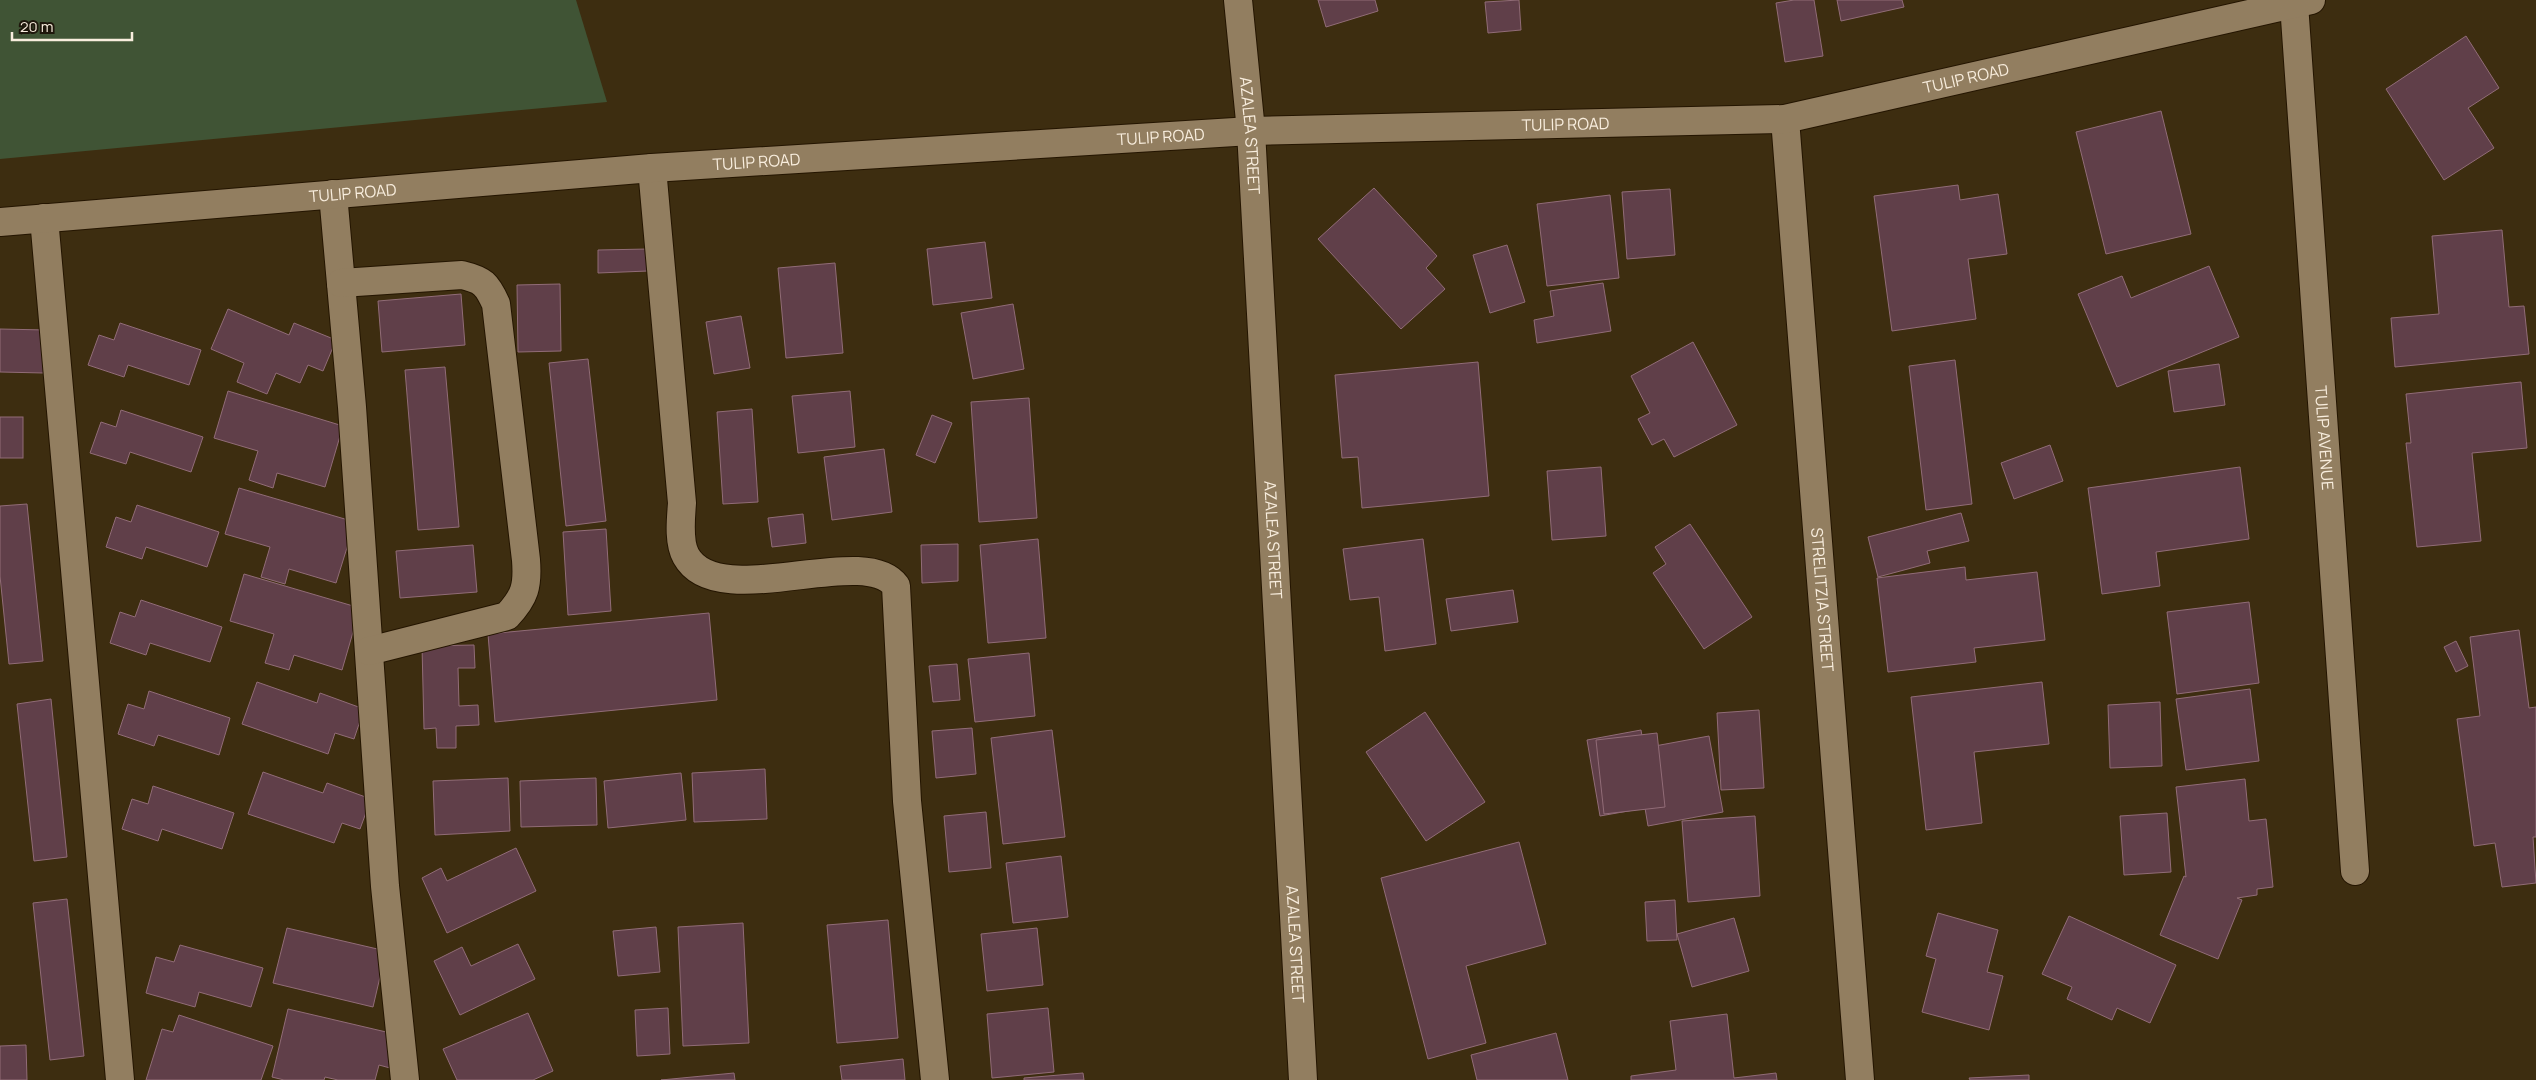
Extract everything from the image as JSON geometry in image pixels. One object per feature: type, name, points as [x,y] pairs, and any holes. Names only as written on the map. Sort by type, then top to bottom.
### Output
[{"type":"street","name":"AZALEA STREET","points":[[1238,0],[1251,131],[1303,1080]]},
{"type":"street","name":"TULIP ROAD","points":[[0,222],[652,168],[1251,131],[1785,119],[2302,2]]},
{"type":"street","name":"TULIP AVENUE","points":[[2302,2],[2355,871]]},
{"type":"street","name":"STRELITZIA STREET","points":[[1785,119],[1860,1080]]},
{"type":"street","points":[[652,168],[682,503],[681,519],[686,556],[704,573],[732,581],[802,574],[866,572],[889,579],[896,586],[907,801],[935,1080]]},
{"type":"street","points":[[333,194],[369,651],[385,886],[405,1080]]},
{"type":"street","points":[[44,218],[120,1080]]},
{"type":"street","points":[[341,283],[462,275],[478,278],[489,289],[496,304],[528,579],[521,602],[507,616],[369,651]]},
{"type":"green space","points":[[0,0],[576,0],[607,102],[0,159]]},
{"type":"building","points":[[1318,0],[1375,0],[1378,11],[1326,27]]},
{"type":"building","points":[[1519,0],[1521,30],[1488,33],[1485,2]]},
{"type":"building","points":[[1794,0],[1814,0],[1823,56],[1785,62],[1776,3]]},
{"type":"building","points":[[1837,0],[1902,0],[1904,7],[1841,21]]},
{"type":"building","points":[[2466,36],[2499,88],[2468,108],[2494,148],[2444,180],[2386,89]]},
{"type":"building","points":[[2161,111],[2191,234],[2106,254],[2076,132]]},
{"type":"building","points":[[1958,185],[1960,200],[1998,194],[2007,254],[1968,259],[1976,319],[1892,331],[1874,196]]},
{"type":"building","points":[[1374,188],[1437,256],[1426,268],[1445,289],[1401,329],[1318,239]]},
{"type":"building","points":[[1670,189],[1675,255],[1627,259],[1622,192]]},
{"type":"building","points":[[1610,195],[1619,278],[1547,286],[1537,204]]},
{"type":"building","points":[[2502,230],[2509,307],[2524,306],[2529,354],[2395,367],[2391,318],[2439,314],[2432,236]]},
{"type":"building","points":[[985,242],[992,298],[933,305],[927,249]]},
{"type":"building","points":[[1507,245],[1525,302],[1490,313],[1473,255]]},
{"type":"building","points":[[648,249],[648,271],[598,273],[598,250]]},
{"type":"building","points":[[835,263],[843,353],[786,358],[778,268]]},
{"type":"building","points":[[2209,266],[2239,337],[2117,387],[2078,294],[2122,276],[2131,298]]},
{"type":"building","points":[[1603,283],[1611,331],[1537,343],[1534,320],[1554,316],[1550,291]]},
{"type":"building","points":[[560,284],[561,351],[518,352],[517,285]]},
{"type":"building","points":[[461,294],[465,345],[382,352],[378,301]]},
{"type":"building","points":[[1013,304],[1024,369],[973,379],[961,313]]},
{"type":"building","points":[[228,309],[289,335],[294,323],[336,340],[323,371],[308,365],[300,383],[276,373],[267,394],[237,382],[244,363],[211,349]]},
{"type":"building","points":[[741,316],[750,368],[714,374],[706,322]]},
{"type":"building","points":[[120,323],[201,350],[189,385],[128,365],[124,377],[88,365],[99,335],[114,340]]},
{"type":"building","points":[[0,329],[46,330],[44,373],[0,372]]},
{"type":"building","points":[[1693,342],[1737,425],[1674,457],[1664,439],[1652,445],[1638,419],[1650,413],[1631,376]]},
{"type":"building","points":[[588,359],[606,521],[566,526],[549,363]]},
{"type":"building","points":[[1955,360],[1972,504],[1926,510],[1909,366]]},
{"type":"building","points":[[1478,362],[1489,496],[1362,508],[1358,457],[1342,458],[1335,375]]},
{"type":"building","points":[[2219,364],[2225,405],[2174,412],[2168,371]]},
{"type":"building","points":[[445,367],[459,527],[418,530],[405,370]]},
{"type":"building","points":[[2521,382],[2527,448],[2472,453],[2481,541],[2417,547],[2406,443],[2411,443],[2406,394]]},
{"type":"building","points":[[228,391],[343,426],[325,487],[277,473],[273,488],[249,480],[258,451],[214,438]]},
{"type":"building","points":[[850,391],[855,447],[798,453],[792,396]]},
{"type":"building","points":[[1029,398],[1037,518],[979,522],[971,402]]},
{"type":"building","points":[[752,409],[758,502],[723,504],[717,412]]},
{"type":"building","points":[[121,410],[203,437],[191,472],[130,452],[126,464],[90,453],[101,422],[116,427]]},
{"type":"building","points":[[932,415],[952,423],[935,463],[916,455]]},
{"type":"building","points":[[0,417],[23,417],[23,458],[0,458]]},
{"type":"building","points":[[2050,445],[2063,481],[2014,499],[2001,463]]},
{"type":"building","points":[[884,449],[892,512],[832,520],[824,457]]},
{"type":"building","points":[[1601,467],[1606,536],[1552,540],[1547,471]]},
{"type":"building","points":[[2240,467],[2249,539],[2156,552],[2160,586],[2102,594],[2088,488]]},
{"type":"building","points":[[239,488],[355,522],[336,583],[289,569],[285,584],[261,577],[270,547],[225,534]]},
{"type":"building","points":[[27,504],[43,661],[9,664],[0,576],[0,506]]},
{"type":"building","points":[[137,505],[219,532],[207,567],[146,547],[142,559],[106,547],[116,517],[131,522]]},
{"type":"building","points":[[1961,513],[1969,541],[1927,551],[1930,563],[1878,577],[1868,537]]},
{"type":"building","points":[[803,514],[806,543],[772,547],[768,518]]},
{"type":"building","points":[[1690,524],[1752,617],[1704,649],[1653,573],[1666,564],[1655,547]]},
{"type":"building","points":[[606,529],[611,611],[568,615],[563,532]]},
{"type":"building","points":[[1038,539],[1046,638],[988,643],[980,545]]},
{"type":"building","points":[[1423,539],[1436,644],[1385,651],[1379,597],[1350,600],[1343,549]]},
{"type":"building","points":[[958,544],[958,581],[922,583],[921,545]]},
{"type":"building","points":[[473,545],[477,592],[400,598],[396,551]]},
{"type":"building","points":[[1965,567],[1966,580],[2037,572],[2045,640],[1974,648],[1976,662],[1888,672],[1877,578]]},
{"type":"building","points":[[244,574],[360,608],[342,670],[294,655],[289,670],[265,663],[274,634],[230,621]]},
{"type":"building","points":[[1513,590],[1518,622],[1451,631],[1446,599]]},
{"type":"building","points":[[141,600],[222,627],[210,662],[150,643],[146,655],[110,643],[120,612],[135,617]]},
{"type":"building","points":[[2249,602],[2259,683],[2177,694],[2167,612]]},
{"type":"building","points":[[709,613],[717,700],[495,722],[488,634]]},
{"type":"building","points":[[2519,630],[2529,708],[2536,707],[2536,837],[2533,837],[2536,883],[2502,887],[2495,843],[2474,846],[2457,719],[2480,716],[2470,637]]},
{"type":"building","points":[[2456,641],[2468,666],[2456,672],[2444,647]]},
{"type":"building","points":[[474,645],[475,668],[458,668],[459,706],[478,705],[479,725],[456,726],[456,748],[437,748],[436,728],[424,729],[422,646]]},
{"type":"building","points":[[1029,653],[1035,716],[975,722],[968,659]]},
{"type":"building","points":[[957,664],[960,700],[933,702],[929,666]]},
{"type":"building","points":[[257,682],[317,703],[320,693],[364,709],[354,739],[335,733],[328,754],[242,724]]},
{"type":"building","points":[[2042,682],[2049,744],[1974,752],[1982,823],[1926,830],[1911,697]]},
{"type":"building","points":[[2250,689],[2259,761],[2186,770],[2176,699]]},
{"type":"building","points":[[149,691],[230,718],[219,755],[158,735],[154,746],[118,734],[128,704],[144,709]]},
{"type":"building","points":[[51,699],[67,857],[34,861],[17,704]]},
{"type":"building","points":[[2160,702],[2162,766],[2110,768],[2108,705]]},
{"type":"building","points":[[1759,710],[1764,788],[1721,790],[1717,713]]},
{"type":"building","points":[[1425,712],[1485,802],[1426,841],[1366,752]]},
{"type":"building","points":[[972,728],[976,774],[936,778],[932,731]]},
{"type":"building","points":[[1052,730],[1065,837],[1003,844],[991,738]]},
{"type":"building","points":[[1641,730],[1644,748],[1709,736],[1723,812],[1648,826],[1645,808],[1600,816],[1587,740]]},
{"type":"building","points":[[1657,733],[1665,807],[1604,814],[1596,740]]},
{"type":"building","points":[[765,769],[767,819],[694,822],[692,773]]},
{"type":"building","points":[[263,772],[323,793],[327,783],[371,799],[360,829],[342,823],[334,843],[248,814]]},
{"type":"building","points":[[681,773],[686,820],[608,828],[604,781]]},
{"type":"building","points":[[508,778],[510,831],[435,835],[433,781]]},
{"type":"building","points":[[596,778],[597,825],[521,827],[520,781]]},
{"type":"building","points":[[2245,779],[2249,821],[2266,819],[2273,887],[2257,889],[2257,895],[2237,898],[2242,900],[2218,959],[2160,935],[2184,876],[2186,877],[2176,787]]},
{"type":"building","points":[[153,786],[234,813],[222,849],[162,829],[158,841],[122,829],[132,799],[148,804]]},
{"type":"building","points":[[986,812],[991,868],[949,872],[944,816]]},
{"type":"building","points":[[2167,813],[2171,872],[2124,875],[2120,816]]},
{"type":"building","points":[[1755,816],[1760,896],[1688,902],[1682,821]]},
{"type":"building","points":[[1519,842],[1546,944],[1466,966],[1486,1043],[1428,1059],[1381,878]]},
{"type":"building","points":[[516,848],[536,891],[447,933],[422,878],[441,868],[447,881]]},
{"type":"building","points":[[1061,856],[1068,917],[1013,923],[1006,863]]},
{"type":"building","points":[[67,899],[84,1056],[50,1060],[33,903]]},
{"type":"building","points":[[1675,900],[1677,940],[1647,941],[1645,902]]},
{"type":"building","points":[[1938,913],[1998,930],[1987,972],[2003,976],[1989,1030],[1922,1012],[1936,959],[1926,956]]},
{"type":"building","points":[[2069,916],[2176,965],[2150,1023],[2117,1008],[2112,1020],[2067,999],[2072,987],[2042,974]]},
{"type":"building","points":[[1734,918],[1749,971],[1692,987],[1677,934]]},
{"type":"building","points":[[888,920],[898,1038],[837,1043],[827,925]]},
{"type":"building","points":[[743,923],[749,1043],[683,1046],[678,927]]},
{"type":"building","points":[[656,927],[660,972],[618,976],[613,931]]},
{"type":"building","points":[[287,928],[386,951],[373,1007],[273,983]]},
{"type":"building","points":[[1037,928],[1043,985],[987,991],[981,934]]},
{"type":"building","points":[[518,944],[535,979],[460,1015],[434,961],[462,947],[471,966]]},
{"type":"building","points":[[180,945],[263,968],[251,1007],[199,992],[195,1007],[146,993],[156,957],[174,962]]},
{"type":"building","points":[[668,1008],[670,1054],[637,1056],[635,1010]]},
{"type":"building","points":[[1048,1008],[1054,1072],[992,1078],[987,1014]]},
{"type":"building","points":[[288,1009],[399,1035],[390,1068],[379,1065],[375,1080],[338,1080],[325,1077],[324,1080],[284,1080],[272,1077]]},
{"type":"building","points":[[528,1013],[553,1071],[533,1080],[457,1080],[443,1049]]},
{"type":"building","points":[[1727,1014],[1734,1078],[1776,1073],[1777,1080],[1631,1080],[1631,1076],[1676,1070],[1670,1021]]},
{"type":"building","points":[[179,1015],[273,1046],[261,1080],[146,1080],[162,1029],[173,1032]]},
{"type":"building","points":[[1556,1033],[1568,1080],[1477,1080],[1471,1055]]},
{"type":"building","points":[[26,1045],[27,1080],[0,1080],[0,1046]]},
{"type":"building","points":[[903,1059],[905,1080],[842,1080],[840,1066]]},
{"type":"building","points":[[734,1073],[735,1080],[661,1080]]},
{"type":"building","points":[[1083,1073],[1084,1080],[1024,1080],[1024,1078]]},
{"type":"building","points":[[2029,1075],[2029,1080],[1970,1080],[1969,1078]]}]
